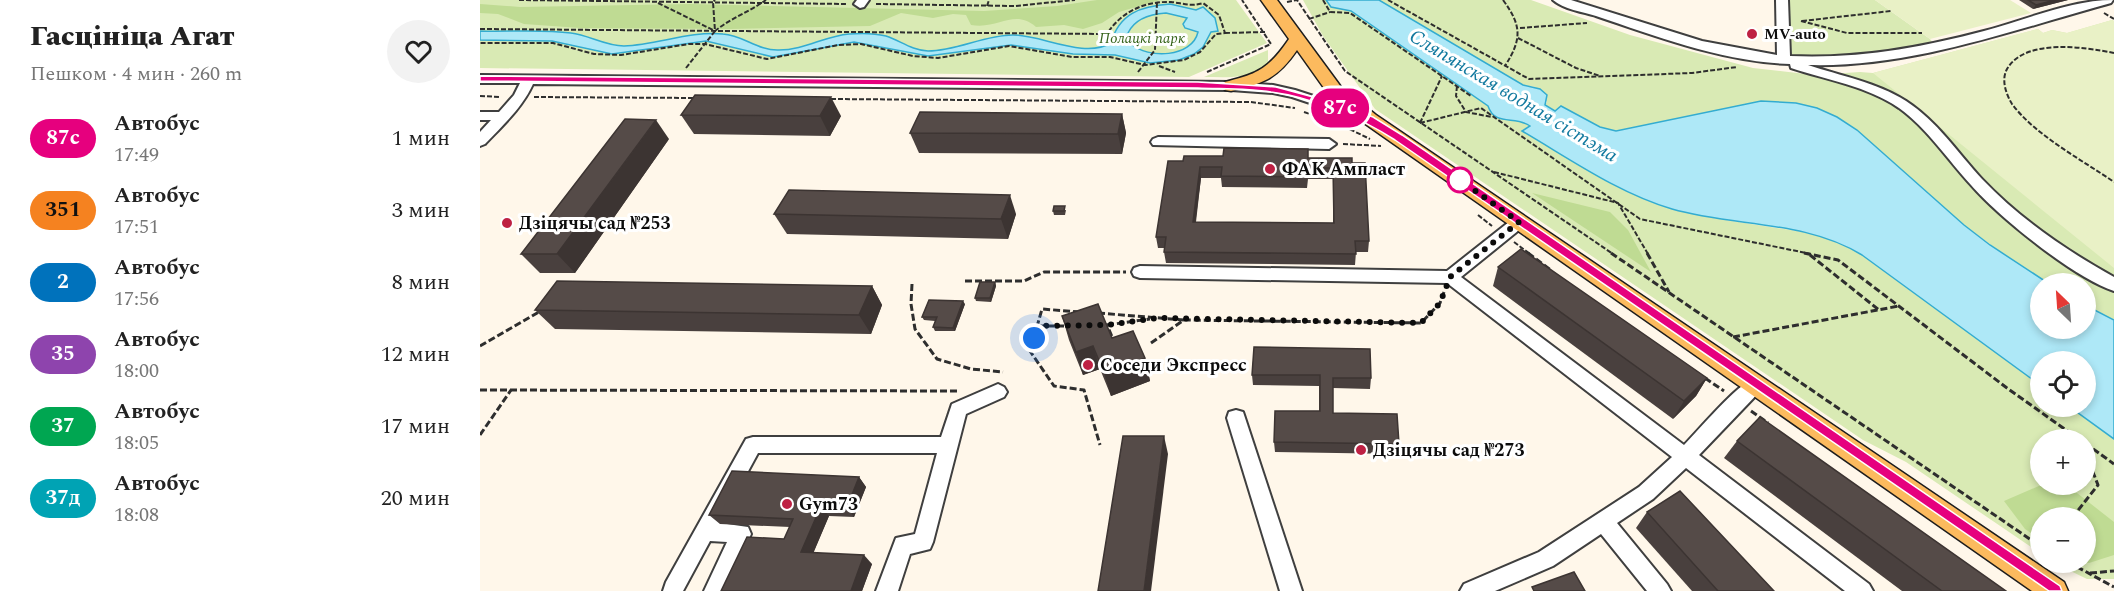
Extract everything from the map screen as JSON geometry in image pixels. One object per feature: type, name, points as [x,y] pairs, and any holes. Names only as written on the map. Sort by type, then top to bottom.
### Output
[{"type":"main road","points":[[1269,0],[1335,91],[1511,228],[1747,393],[2055,591]]},
{"type":"main road","points":[[1232,86],[1263,79],[1274,73],[1298,39]]},
{"type":"street","points":[[1559,0],[1646,28],[1735,52],[1784,60],[1855,60],[1903,54],[2102,3]]},
{"type":"street","points":[[1782,0],[1784,60]]},
{"type":"street","points":[[1784,60],[1817,73],[1858,84],[1901,104],[1925,121],[1986,193],[2007,211],[2094,274],[2114,285]]},
{"type":"street","points":[[480,79],[1232,86],[1284,91],[1370,119]]},
{"type":"street","points":[[480,141],[520,97],[528,80]]},
{"type":"street","points":[[480,116],[504,116]]},
{"type":"street","points":[[1158,142],[1329,144]]},
{"type":"street","points":[[1450,277],[1511,228]]},
{"type":"street","points":[[1140,272],[1450,277],[1862,591]]},
{"type":"street","points":[[887,591],[903,545],[923,542],[958,409],[1000,382]]},
{"type":"street","points":[[1481,589],[1546,559],[1646,493],[1685,457],[1747,393]]},
{"type":"street","points":[[1236,417],[1291,591]]},
{"type":"street","points":[[673,589],[753,445],[949,446]]},
{"type":"street","points":[[1604,521],[1660,591]]},
{"type":"street","points":[[705,531],[741,534],[715,591]]},
{"type":"path","points":[[519,0],[862,2],[987,6],[1015,6],[1075,0]]},
{"type":"path","points":[[706,42],[733,17],[752,10],[766,0]]},
{"type":"path","points":[[987,6],[989,0]]},
{"type":"path","points":[[480,29],[1107,34],[1112,24],[1124,14],[1157,3],[1196,6],[1207,0]]},
{"type":"path","points":[[1198,76],[1272,45],[1242,0]]},
{"type":"path","points":[[1297,0],[1345,71],[2030,539]]},
{"type":"path","points":[[1323,0],[1330,12]]},
{"type":"path","points":[[1388,0],[1529,79],[1692,73],[1744,66]]},
{"type":"path","points":[[1503,0],[1520,28],[1515,52],[1505,66]]},
{"type":"path","points":[[655,1],[715,32]]},
{"type":"path","points":[[714,1],[715,32]]},
{"type":"path","points":[[1146,63],[1154,53],[1157,3]]},
{"type":"path","points":[[1203,3],[1219,13],[1225,26],[1225,33]]},
{"type":"path","points":[[2102,3],[2114,19]]},
{"type":"path","points":[[1782,21],[1891,11]]},
{"type":"path","points":[[1309,19],[1330,12],[1350,14],[1472,96]]},
{"type":"path","points":[[1801,21],[1847,33],[1922,33]]},
{"type":"path","points":[[1520,28],[1587,23]]},
{"type":"path","points":[[480,43],[553,44],[594,54],[621,55],[689,44],[705,44],[767,59],[838,45],[861,44],[913,56],[938,58],[1010,46],[1072,57],[1110,57],[1146,63],[1184,60],[1200,52],[1216,34],[1265,32]]},
{"type":"path","points":[[1518,38],[1576,68],[1602,77]]},
{"type":"path","points":[[2114,53],[2074,47],[2039,50],[2015,59],[2006,68],[2003,79],[2014,106],[2030,122],[2114,182]]},
{"type":"path","points":[[1420,123],[1442,76]]},
{"type":"path","points":[[1457,86],[1456,96],[1466,112],[1494,117]]},
{"type":"path","points":[[480,96],[706,98]]},
{"type":"path","points":[[823,99],[1251,102],[1294,108],[1341,125],[1384,146],[1329,144]]},
{"type":"path","points":[[1420,123],[1481,108],[1641,219],[1838,260],[2065,429]]},
{"type":"path","points":[[1489,171],[1618,203],[1670,295]]},
{"type":"path","points":[[1477,214],[1511,228],[1558,275]]},
{"type":"path","points":[[1808,254],[1879,310]]},
{"type":"path","points":[[965,281],[1024,281],[1044,272],[1140,272]]},
{"type":"path","points":[[1100,445],[1084,390],[1054,386],[1030,351],[1042,309],[1184,320],[1421,323],[1440,303],[1450,277]]},
{"type":"path","points":[[912,284],[911,304],[915,329],[937,359],[971,369],[1000,382]]},
{"type":"path","points":[[1732,337],[1899,306]]},
{"type":"path","points":[[480,346],[542,311]]},
{"type":"path","points":[[1096,326],[1158,318]]},
{"type":"path","points":[[1151,343],[1184,320]]},
{"type":"path","points":[[1107,325],[1114,341]]},
{"type":"path","points":[[1037,326],[1072,326]]},
{"type":"path","points":[[1700,374],[1747,393],[1776,429]]},
{"type":"path","points":[[480,390],[963,391]]},
{"type":"path","points":[[480,435],[511,390]]},
{"type":"path","points":[[2096,451],[2114,464]]},
{"type":"path","points":[[2081,507],[2090,495]]},
{"type":"path","points":[[2096,572],[2114,571]]},
{"type":"path","points":[[2089,573],[2114,587]]},
{"type":"green space","name":"Полацкі парк","points":[[480,0],[1236,0],[1267,43],[1189,77],[480,68]]},
{"type":"green space","points":[[1097,0],[1160,0],[1119,12],[1102,23],[1083,29],[1064,25],[1036,27],[1020,19],[981,26],[971,25],[966,15],[953,14],[933,18],[901,13],[870,26],[730,29],[580,28],[524,24],[498,14],[480,13],[480,4],[520,7],[691,4],[984,11],[1057,6]]},
{"type":"green space","points":[[1303,0],[1326,0],[1331,7],[1351,11],[1488,106],[1494,115],[1523,120],[1530,126],[1522,130],[1644,199],[1713,218],[1816,234],[1833,239],[1862,255],[2030,378],[2030,417],[2084,417],[2114,439],[2114,579],[2087,579],[2075,573],[2096,573],[2096,507],[2030,507],[2030,546],[1906,462],[1863,440],[1375,109],[1323,36]]},
{"type":"green space","points":[[1379,0],[1531,0],[1630,35],[1753,68],[1814,75],[1873,73],[2038,29],[2043,33],[2052,30],[2067,33],[2112,20],[2114,21],[2114,320],[2096,311],[2096,273],[2032,273],[1964,225],[1857,130],[1837,117],[1816,108],[1796,103],[1761,101],[1616,131],[1600,127],[1562,107],[1555,111],[1545,105],[1547,102],[1535,87],[1523,85]]},
{"type":"green space","points":[[1782,0],[1875,0],[1930,39],[1935,46],[1903,54],[1784,60]]},
{"type":"green space","points":[[1875,0],[2010,0],[2031,13],[1930,39]]},
{"type":"green space","points":[[2114,21],[2114,268],[1873,73],[2038,29],[2043,33],[2052,30],[2067,33]]},
{"type":"green space","points":[[1268,50],[1268,64],[1254,73],[1229,77],[1204,77]]},
{"type":"green space","points":[[1532,193],[1610,212],[1628,230],[1651,272]]},
{"type":"green space","points":[[2030,490],[2030,495],[2080,495],[2095,507],[2030,507],[2030,532],[2004,501]]},
{"type":"green space","points":[[2096,508],[2114,522],[2114,555],[2096,561]]},
{"type":"water","name":"Сляпянская водная сістэма","points":[[1326,0],[1379,0],[1523,85],[1540,89],[1547,95],[1545,105],[1555,111],[1561,106],[1600,127],[1616,131],[1761,101],[1796,103],[1817,108],[1837,117],[1857,130],[1964,225],[2033,273],[2030,273],[2030,339],[2096,339],[2096,311],[2114,320],[2114,439],[2084,417],[2096,417],[2096,351],[2030,351],[2030,378],[1862,255],[1840,244],[1793,230],[1696,215],[1672,209],[1613,185],[1522,131],[1530,126],[1495,116],[1488,106],[1351,11],[1331,7]]},
{"type":"water","points":[[1170,4],[1196,10],[1203,7],[1215,18],[1218,31],[1211,32],[1203,47],[1194,54],[1179,60],[1150,63],[1115,55],[1073,54],[1011,45],[928,56],[854,42],[773,57],[706,41],[612,54],[552,41],[480,40],[480,31],[548,31],[578,34],[624,46],[698,34],[723,34],[771,50],[779,50],[797,48],[840,35],[877,34],[928,51],[1013,35],[1076,48],[1088,48],[1111,43],[1119,25],[1132,13],[1149,7]],"holes":[[[1166,13],[1187,18],[1183,24],[1185,28],[1198,32],[1194,41],[1179,51],[1158,54],[1139,49],[1131,44],[1128,33],[1144,18]]]},
{"type":"building","points":[[2028,0],[2055,0],[2036,5]]},
{"type":"building","points":[[695,95],[831,97],[820,116],[681,115]]},
{"type":"building","points":[[920,112],[1122,114],[1118,134],[910,133]]},
{"type":"building","points":[[625,119],[656,120],[557,254],[521,254]]},
{"type":"building","points":[[1224,148],[1308,149],[1308,158],[1352,158],[1352,163],[1365,163],[1369,241],[1355,241],[1356,254],[1164,252],[1166,237],[1156,237],[1168,161],[1183,161],[1184,156],[1223,156]],"holes":[[[1200,167],[1222,167],[1221,176],[1308,177],[1308,168],[1333,168],[1334,223],[1193,222]]]},
{"type":"building","points":[[789,190],[1010,195],[1001,219],[774,214]]},
{"type":"building","points":[[1054,206],[1065,206],[1064,211],[1053,211]]},
{"type":"building","points":[[1521,249],[1707,378],[1684,401],[1498,267]]},
{"type":"building","points":[[557,281],[872,286],[859,315],[535,310]]},
{"type":"building","points":[[980,282],[995,282],[990,298],[975,298]]},
{"type":"building","points":[[929,300],[963,301],[953,328],[933,327],[937,317],[922,317]]},
{"type":"building","points":[[1098,304],[1112,338],[1133,331],[1145,358],[1104,373],[1093,346],[1076,352],[1062,316]]},
{"type":"building","points":[[1254,347],[1370,349],[1371,378],[1333,378],[1333,413],[1397,414],[1399,444],[1274,442],[1275,411],[1320,411],[1320,375],[1252,375]]},
{"type":"building","points":[[1760,417],[2006,591],[1942,591],[1737,441]]},
{"type":"building","points":[[1123,436],[1164,436],[1144,591],[1098,591]]},
{"type":"building","points":[[732,471],[859,477],[847,507],[821,506],[801,552],[864,555],[851,591],[721,591],[747,537],[784,539],[793,519],[709,515]]},
{"type":"building","points":[[1680,491],[1774,591],[1718,591],[1647,512]]},
{"type":"building","points":[[1574,572],[1585,591],[1534,591],[1532,587]]},
{"type":"bus line","name":"87с","points":[[480,79],[1198,85],[1273,89],[1324,103],[1370,119],[1398,137],[2055,591]]},
{"type":"place","name":"MV-auto","points":[[1752,34]]},
{"type":"place","name":"ФАК Ампласт","points":[[1270,169]]},
{"type":"place","name":"Дзіцячы сад №253","points":[[507,223]]},
{"type":"place","name":"Соседи Экспресс","points":[[1088,365]]},
{"type":"place","name":"Дзіцячы сад №273","points":[[1361,450]]},
{"type":"place","name":"Gym73","points":[[787,504]]},
{"type":"route","points":[[1034,338],[1037,326],[1107,325],[1158,318],[1421,323],[1440,303],[1450,277],[1519,222],[1460,180]]}]
